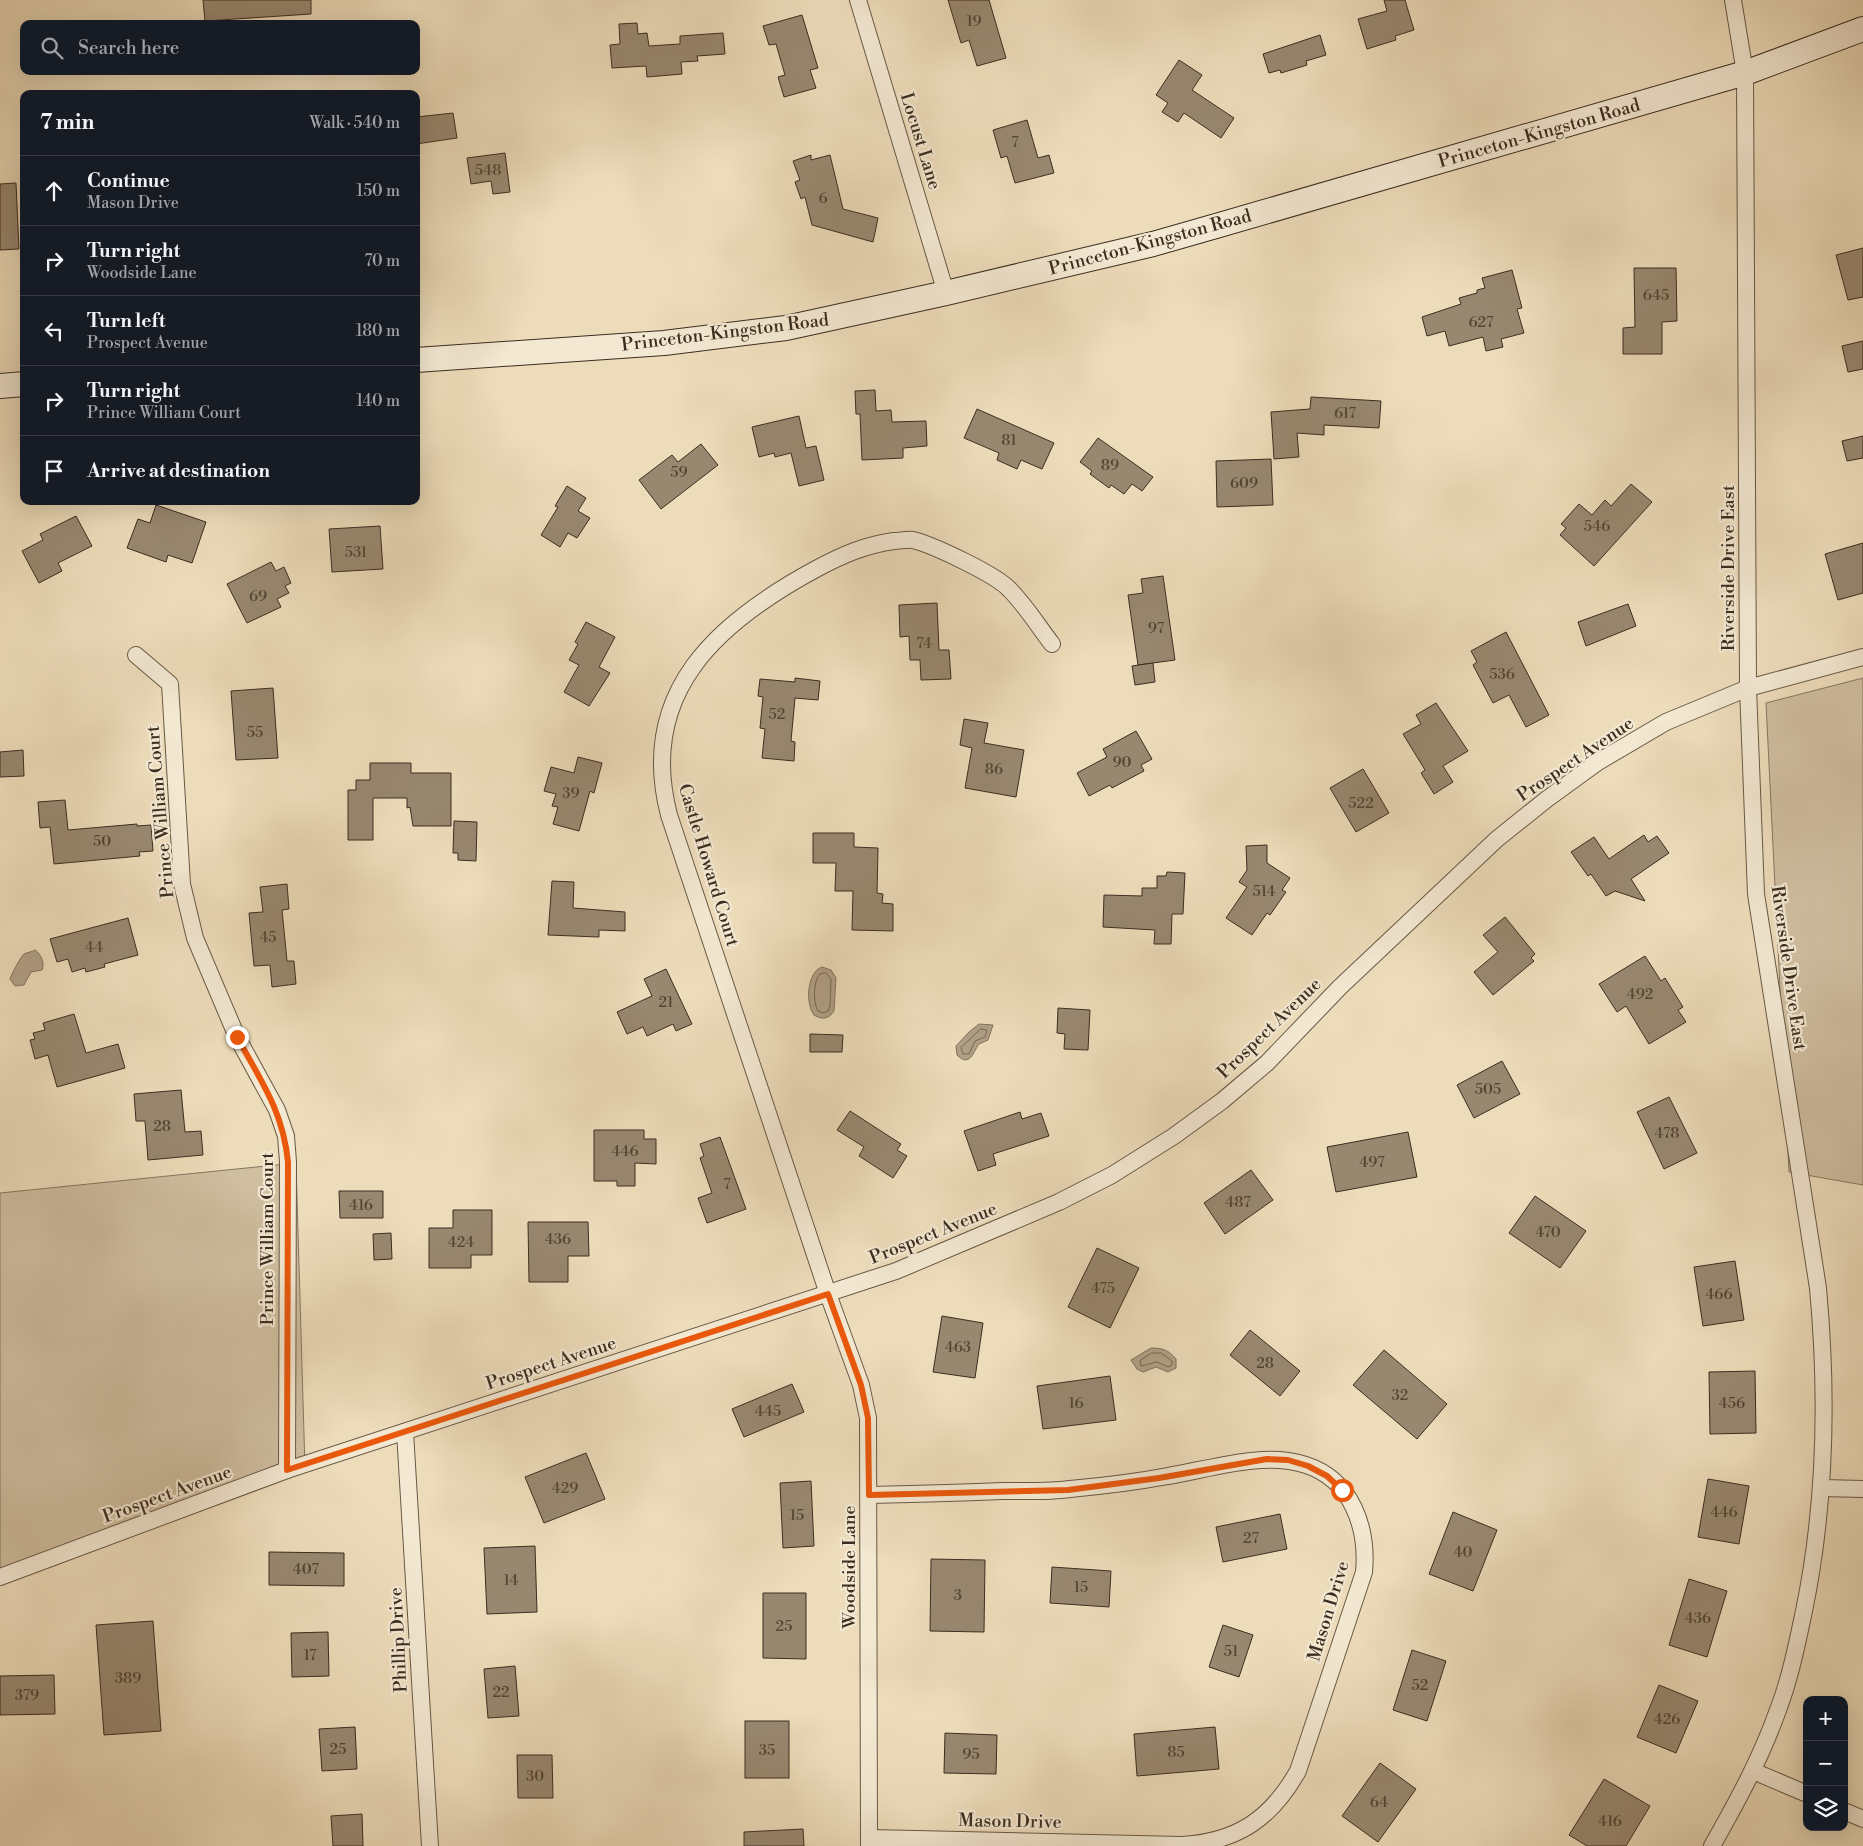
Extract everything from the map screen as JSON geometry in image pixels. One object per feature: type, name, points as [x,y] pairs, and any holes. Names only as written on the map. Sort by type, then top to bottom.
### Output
[{"type":"main road","name":"Princeton-Kingston Road","points":[[420,360],[664,343],[786,328],[946,293],[1153,244],[1746,73],[1863,29]]},
{"type":"main road","points":[[0,386],[20,384]]},
{"type":"street","name":"Locust Lane","points":[[858,0],[946,293]]},
{"type":"street","name":"Riverside Drive East","points":[[1712,1846],[1753,1771],[1779,1709],[1797,1642],[1812,1574],[1822,1488],[1826,1418],[1820,1305],[1756,894],[1748,688],[1746,73],[1733,0]]},
{"type":"street","name":"Castle Howard Court","points":[[828,1294],[669,814],[661,770],[663,738],[670,709],[683,679],[700,655],[732,623],[766,597],[838,557],[869,544],[911,539],[950,554],[1009,588],[1052,644]]},
{"type":"street","name":"Prince William Court","points":[[136,655],[170,684],[182,884],[195,938],[237,1037],[277,1110],[286,1136],[288,1162],[287,1470]]},
{"type":"street","name":"Prospect Avenue","points":[[0,1577],[287,1470],[896,1271],[1059,1202],[1112,1175],[1174,1136],[1222,1101],[1266,1063],[1347,980],[1497,839],[1546,799],[1598,762],[1666,722],[1748,688],[1863,657]]},
{"type":"street","name":"Woodside Lane","points":[[828,1294],[861,1385],[868,1418],[869,1842]]},
{"type":"street","name":"Phillip Drive","points":[[405,1432],[430,1846]]},
{"type":"street","name":"Mason Drive","points":[[869,1495],[1068,1490],[1159,1478],[1267,1459],[1288,1460],[1308,1466],[1327,1476],[1342,1490],[1354,1507],[1363,1528],[1366,1551],[1364,1572],[1298,1771],[1286,1792],[1268,1812],[1247,1828],[1223,1838],[1199,1844],[1181,1845],[869,1842]]},
{"type":"street","points":[[1822,1488],[1863,1489]]},
{"type":"street","points":[[1753,1771],[1803,1792]]},
{"type":"street","points":[[1848,1813],[1863,1819]]},
{"type":"shaded area","points":[[1863,678],[1863,1185],[1789,1172],[1766,703]]},
{"type":"shaded area","points":[[296,1163],[305,1468],[0,1585],[0,1193]]},
{"type":"water","points":[[35,950],[42,959],[42,970],[31,972],[24,985],[15,986],[10,979],[16,966],[24,954]]},
{"type":"water","points":[[822,967],[831,970],[836,978],[834,1011],[828,1017],[820,1018],[814,1015],[811,1010],[809,988],[813,975]]},
{"type":"water","points":[[979,1024],[993,1025],[988,1040],[979,1044],[971,1057],[965,1060],[961,1059],[957,1055],[956,1046]]},
{"type":"water","points":[[1151,1348],[1162,1349],[1171,1353],[1176,1359],[1176,1368],[1168,1372],[1156,1367],[1143,1372],[1137,1369],[1131,1360]]},
{"type":"building","points":[[203,0],[311,0],[311,14],[205,20]]},
{"type":"building","points":[[948,0],[989,0],[1006,58],[977,66],[969,40],[961,43]]},
{"type":"building","points":[[1384,0],[1405,0],[1414,30],[1395,36],[1396,40],[1367,49],[1358,19],[1387,11]]},
{"type":"building","points":[[802,15],[818,68],[810,70],[816,88],[784,97],[778,77],[785,75],[776,44],[769,45],[763,26]]},
{"type":"building","points":[[637,23],[638,34],[647,33],[649,46],[680,44],[680,36],[723,33],[725,54],[697,56],[698,61],[681,62],[682,74],[647,77],[646,66],[612,68],[610,45],[620,44],[619,24]]},
{"type":"building","points":[[1320,35],[1326,55],[1306,61],[1307,65],[1281,73],[1280,70],[1269,73],[1263,54]]},
{"type":"building","points":[[1179,60],[1202,75],[1192,90],[1234,118],[1221,138],[1184,113],[1178,122],[1162,112],[1168,103],[1156,95]]},
{"type":"building","points":[[453,113],[457,138],[420,143],[420,117]]},
{"type":"building","points":[[1027,120],[1038,158],[1049,155],[1054,173],[1015,183],[1007,156],[1001,158],[993,130]]},
{"type":"building","points":[[505,153],[510,192],[493,194],[491,181],[471,184],[467,158]]},
{"type":"building","points":[[811,155],[811,160],[830,155],[843,209],[878,218],[873,242],[812,225],[805,197],[801,199],[795,182],[800,180],[793,161]]},
{"type":"building","points":[[16,183],[19,249],[0,250],[0,184]]},
{"type":"building","points":[[1863,248],[1863,297],[1848,300],[1836,255]]},
{"type":"building","points":[[1634,268],[1676,268],[1677,321],[1662,322],[1662,354],[1623,354],[1623,328],[1635,327]]},
{"type":"building","points":[[1512,270],[1522,308],[1517,309],[1524,333],[1501,339],[1503,347],[1486,351],[1483,337],[1449,346],[1445,331],[1427,336],[1422,317],[1461,304],[1459,298],[1477,293],[1477,290],[1485,288],[1482,278]]},
{"type":"building","points":[[1863,341],[1863,369],[1848,372],[1842,346]]},
{"type":"building","points":[[875,390],[876,411],[891,410],[892,422],[926,421],[927,446],[903,448],[903,458],[862,460],[860,414],[856,414],[855,391]]},
{"type":"building","points":[[1311,397],[1381,401],[1379,428],[1324,425],[1324,435],[1297,433],[1299,457],[1274,459],[1271,412],[1310,409]]},
{"type":"building","points":[[977,409],[1054,443],[1042,469],[1021,460],[1017,469],[997,460],[999,453],[964,438]]},
{"type":"building","points":[[799,416],[806,448],[816,446],[824,480],[799,486],[791,453],[775,457],[774,453],[759,457],[752,427]]},
{"type":"building","points":[[1863,436],[1863,458],[1847,461],[1842,441]]},
{"type":"building","points":[[1098,438],[1153,477],[1142,491],[1132,484],[1124,494],[1111,485],[1109,488],[1090,474],[1092,471],[1080,462]]},
{"type":"building","points":[[701,444],[718,465],[661,509],[639,480],[672,455],[678,462]]},
{"type":"building","points":[[1271,459],[1273,505],[1217,507],[1216,461]]},
{"type":"building","points":[[1631,484],[1652,502],[1594,566],[1560,535],[1566,528],[1561,524],[1579,504],[1592,515],[1605,500],[1611,506]]},
{"type":"building","points":[[567,486],[586,498],[578,511],[590,518],[577,538],[568,533],[560,547],[541,535],[558,507],[555,506]]},
{"type":"building","points":[[156,505],[206,522],[192,563],[168,555],[166,562],[127,548],[138,519],[150,523]]},
{"type":"building","points":[[76,516],[92,546],[58,563],[62,571],[39,583],[22,551],[43,540],[40,534]]},
{"type":"building","points":[[380,526],[383,569],[332,572],[329,529]]},
{"type":"building","points":[[1863,543],[1863,593],[1838,600],[1825,554]]},
{"type":"building","points":[[271,562],[276,571],[284,567],[291,583],[285,586],[289,593],[277,599],[281,607],[247,623],[227,584]]},
{"type":"building","points":[[1163,576],[1175,660],[1138,665],[1128,595],[1143,593],[1141,579]]},
{"type":"building","points":[[937,603],[939,650],[949,650],[951,679],[921,680],[920,660],[910,660],[909,636],[900,637],[899,605]]},
{"type":"building","points":[[1628,604],[1636,626],[1586,646],[1578,622]]},
{"type":"building","points":[[586,622],[615,637],[599,667],[610,673],[589,706],[564,692],[579,665],[569,660],[578,644],[575,642]]},
{"type":"building","points":[[1506,632],[1549,715],[1526,727],[1509,695],[1493,703],[1473,665],[1477,662],[1471,651]]},
{"type":"building","points":[[1153,663],[1155,682],[1135,685],[1132,666]]},
{"type":"building","points":[[795,678],[820,681],[818,700],[795,698],[791,741],[795,742],[794,761],[762,758],[765,729],[760,728],[763,697],[758,696],[760,679],[795,682]]},
{"type":"building","points":[[273,688],[278,758],[236,760],[231,691]]},
{"type":"building","points":[[1436,703],[1468,751],[1443,766],[1453,782],[1434,794],[1421,773],[1425,770],[1403,734],[1421,724],[1416,715]]},
{"type":"building","points":[[964,719],[988,723],[984,743],[1024,750],[1016,797],[965,788],[972,748],[960,745]]},
{"type":"building","points":[[1136,731],[1152,759],[1141,765],[1144,771],[1112,788],[1110,785],[1089,796],[1077,773],[1107,757],[1103,749]]},
{"type":"building","points":[[23,750],[24,776],[0,777],[0,752]]},
{"type":"building","points":[[578,757],[602,763],[594,793],[590,791],[579,831],[553,824],[558,807],[552,806],[556,794],[544,791],[551,767],[574,773]]},
{"type":"building","points":[[370,763],[411,763],[411,773],[451,773],[451,826],[413,826],[410,807],[407,808],[407,798],[373,798],[373,840],[348,840],[348,790],[356,790],[356,780],[370,780]]},
{"type":"building","points":[[1363,769],[1389,813],[1356,832],[1330,788]]},
{"type":"building","points":[[65,800],[68,830],[137,824],[137,826],[151,825],[153,851],[139,852],[140,856],[54,864],[50,827],[40,828],[38,802]]},
{"type":"building","points":[[454,821],[477,822],[476,861],[458,860],[458,853],[453,853]]},
{"type":"building","points":[[813,833],[854,833],[854,847],[878,848],[877,893],[883,894],[882,903],[893,904],[893,931],[852,930],[853,891],[835,891],[836,863],[813,863]]},
{"type":"building","points":[[1644,835],[1648,842],[1657,836],[1669,853],[1631,879],[1645,901],[1615,891],[1606,896],[1591,874],[1588,876],[1571,852],[1594,837],[1609,859]]},
{"type":"building","points":[[1267,845],[1267,863],[1290,878],[1282,890],[1286,892],[1270,915],[1267,913],[1252,935],[1226,918],[1247,887],[1239,882],[1247,870],[1246,846]]},
{"type":"building","points":[[1167,872],[1185,873],[1183,914],[1172,914],[1171,944],[1154,944],[1155,930],[1103,927],[1104,895],[1142,896],[1142,888],[1157,888],[1157,876],[1166,876]]},
{"type":"building","points":[[552,881],[574,882],[573,908],[625,912],[625,931],[599,930],[599,937],[548,935]]},
{"type":"building","points":[[287,884],[289,909],[282,910],[287,961],[294,961],[296,984],[272,987],[270,965],[254,966],[249,913],[263,912],[260,887]]},
{"type":"building","points":[[1505,917],[1535,954],[1531,958],[1534,961],[1493,995],[1474,972],[1498,952],[1483,935]]},
{"type":"building","points":[[128,918],[138,955],[104,964],[105,967],[86,972],[85,968],[72,972],[68,959],[57,962],[50,939]]},
{"type":"building","points":[[1645,956],[1661,981],[1665,978],[1683,1007],[1678,1010],[1686,1022],[1649,1044],[1626,1006],[1617,1012],[1599,984]]},
{"type":"building","points":[[666,969],[692,1024],[676,1031],[673,1024],[647,1036],[643,1027],[627,1034],[617,1012],[652,996],[644,979]]},
{"type":"building","points":[[1058,1008],[1090,1010],[1088,1050],[1064,1049],[1065,1034],[1057,1033]]},
{"type":"building","points":[[74,1014],[86,1053],[118,1044],[125,1068],[57,1087],[48,1055],[35,1059],[30,1040],[35,1039],[33,1033],[45,1030],[43,1023]]},
{"type":"building","points":[[810,1034],[843,1035],[842,1052],[810,1052]]},
{"type":"building","points":[[1502,1061],[1520,1094],[1474,1118],[1457,1085]]},
{"type":"building","points":[[181,1090],[185,1132],[201,1131],[203,1155],[148,1160],[145,1121],[136,1121],[134,1094]]},
{"type":"building","points":[[1669,1097],[1697,1153],[1664,1169],[1637,1112]]},
{"type":"building","points":[[850,1111],[901,1144],[897,1150],[907,1156],[893,1178],[859,1156],[864,1147],[837,1130]]},
{"type":"building","points":[[1020,1112],[1022,1119],[1041,1113],[1049,1136],[993,1154],[996,1165],[978,1171],[964,1131]]},
{"type":"building","points":[[594,1130],[644,1130],[644,1139],[656,1139],[656,1164],[635,1163],[635,1186],[617,1186],[617,1181],[594,1181]]},
{"type":"building","points":[[1408,1132],[1417,1177],[1336,1192],[1327,1147]]},
{"type":"building","points":[[720,1137],[746,1209],[707,1223],[698,1198],[712,1193],[700,1158],[704,1156],[700,1144]]},
{"type":"building","points":[[1251,1170],[1273,1200],[1225,1234],[1204,1203]]},
{"type":"building","points":[[339,1191],[383,1191],[383,1218],[340,1218]]},
{"type":"building","points":[[1535,1196],[1586,1231],[1560,1268],[1509,1233]]},
{"type":"building","points":[[453,1210],[492,1210],[492,1255],[471,1255],[471,1268],[429,1268],[429,1228],[453,1228]]},
{"type":"building","points":[[528,1222],[588,1222],[589,1256],[568,1256],[568,1282],[529,1282]]},
{"type":"building","points":[[391,1233],[392,1259],[374,1260],[373,1234]]},
{"type":"building","points":[[1097,1248],[1139,1268],[1110,1328],[1068,1307]]},
{"type":"building","points":[[1735,1261],[1744,1320],[1703,1326],[1694,1267]]},
{"type":"building","points":[[942,1316],[983,1323],[975,1378],[933,1372]]},
{"type":"building","points":[[1250,1330],[1300,1371],[1280,1396],[1230,1355]]},
{"type":"building","points":[[1384,1350],[1447,1404],[1417,1439],[1353,1385]]},
{"type":"building","points":[[1755,1371],[1756,1433],[1710,1434],[1709,1372]]},
{"type":"building","points":[[1110,1376],[1116,1420],[1043,1429],[1037,1386]]},
{"type":"building","points":[[792,1384],[804,1412],[744,1437],[732,1409]]},
{"type":"building","points":[[586,1453],[605,1499],[544,1523],[525,1477]]},
{"type":"building","points":[[1708,1479],[1749,1486],[1739,1544],[1698,1537]]},
{"type":"building","points":[[811,1481],[814,1546],[783,1548],[780,1483]]},
{"type":"building","points":[[1453,1512],[1497,1530],[1473,1591],[1429,1574]]},
{"type":"building","points":[[1280,1514],[1287,1549],[1223,1562],[1216,1527]]},
{"type":"building","points":[[535,1546],[537,1612],[487,1614],[484,1548]]},
{"type":"building","points":[[269,1552],[344,1553],[344,1586],[269,1585]]},
{"type":"building","points":[[931,1559],[985,1560],[984,1632],[930,1631]]},
{"type":"building","points":[[1052,1567],[1111,1571],[1109,1607],[1050,1603]]},
{"type":"building","points":[[1689,1579],[1727,1591],[1707,1657],[1669,1645]]},
{"type":"building","points":[[763,1593],[806,1593],[806,1659],[763,1658]]},
{"type":"building","points":[[153,1621],[161,1731],[104,1735],[96,1625]]},
{"type":"building","points":[[1223,1625],[1253,1635],[1239,1677],[1209,1667]]},
{"type":"building","points":[[328,1632],[329,1676],[292,1677],[291,1633]]},
{"type":"building","points":[[1412,1650],[1446,1661],[1427,1721],[1393,1710]]},
{"type":"building","points":[[515,1666],[519,1716],[488,1718],[484,1669]]},
{"type":"building","points":[[54,1675],[55,1714],[0,1715],[0,1676]]},
{"type":"building","points":[[1659,1685],[1698,1701],[1676,1753],[1637,1737]]},
{"type":"building","points":[[745,1721],[789,1721],[789,1778],[745,1778]]},
{"type":"building","points":[[355,1727],[357,1769],[322,1771],[319,1729]]},
{"type":"building","points":[[1215,1727],[1219,1769],[1137,1776],[1134,1734]]},
{"type":"building","points":[[945,1733],[997,1735],[996,1774],[944,1773]]},
{"type":"building","points":[[517,1755],[552,1755],[553,1798],[518,1798]]},
{"type":"building","points":[[1380,1763],[1416,1789],[1378,1842],[1342,1816]]},
{"type":"building","points":[[1604,1779],[1650,1806],[1626,1846],[1587,1846],[1569,1835]]},
{"type":"building","points":[[362,1814],[363,1846],[333,1846],[331,1816]]},
{"type":"building","points":[[803,1829],[804,1846],[744,1846],[744,1832]]},
{"type":"route","points":[[237,1037],[277,1110],[286,1136],[288,1162],[287,1470],[828,1294],[861,1385],[868,1418],[869,1495],[1068,1490],[1159,1478],[1267,1459],[1288,1460],[1308,1466],[1327,1476],[1342,1490]]}]
